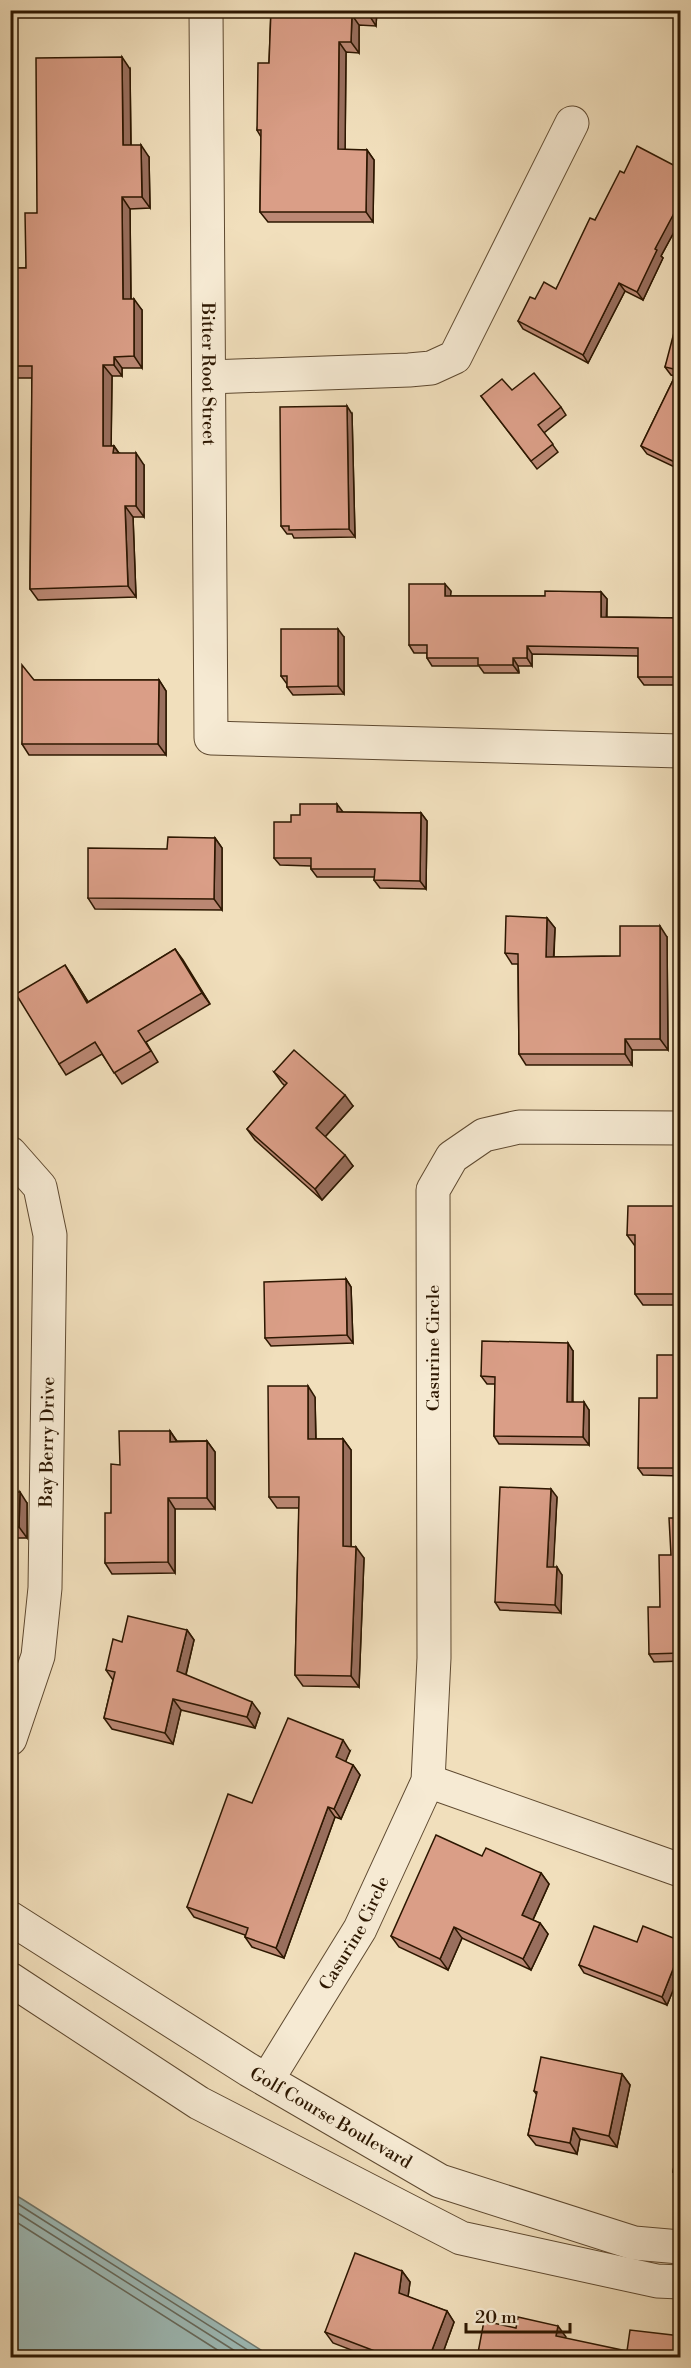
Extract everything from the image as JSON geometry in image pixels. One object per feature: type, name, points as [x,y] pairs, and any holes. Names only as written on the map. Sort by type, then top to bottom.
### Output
[{"type":"street","name":"Bitter Root Street","points":[[206,10],[211,738],[681,751]]},
{"type":"street","points":[[209,377],[409,370],[431,368],[455,357],[572,123]]},
{"type":"street","name":"Casurine Circle","points":[[267,2080],[360,1929],[428,1781],[434,1658],[433,1190],[452,1157],[484,1135],[519,1127],[681,1128]]},
{"type":"street","name":"Bay Berry Drive","points":[[10,1153],[40,1187],[50,1235],[45,1587],[38,1656],[10,1739]]},
{"type":"street","points":[[428,1781],[681,1870]]},
{"type":"street","name":"Golf Course Boulevard","points":[[10,1918],[267,2080],[440,2181],[634,2243],[681,2247]]},
{"type":"street","points":[[10,1979],[199,2103],[462,2238],[657,2281],[681,2282]]},
{"type":"water","points":[[10,2192],[22,2199],[272,2357],[11,2357]]},
{"type":"building","points":[[271,10],[369,10],[369,15],[352,15],[351,42],[339,42],[338,149],[367,150],[366,212],[260,212],[261,130],[257,130],[258,63],[269,63]]},
{"type":"building","points":[[122,57],[123,145],[141,145],[142,197],[122,197],[123,299],[134,299],[134,356],[114,357],[114,365],[103,365],[103,446],[114,446],[113,453],[136,453],[136,506],[125,506],[128,586],[30,589],[32,366],[10,366],[10,268],[26,268],[25,213],[37,213],[36,58]]},
{"type":"building","points":[[637,146],[681,169],[681,186],[674,199],[680,202],[655,249],[657,250],[637,292],[619,283],[583,355],[518,321],[530,297],[535,299],[544,282],[556,289],[590,218],[595,220],[620,171],[624,173]]},
{"type":"building","points":[[677,321],[681,322],[681,465],[641,446],[678,370],[665,367]]},
{"type":"building","points":[[534,373],[561,407],[538,425],[553,444],[531,461],[481,396],[502,379],[512,390]]},
{"type":"building","points":[[347,406],[349,529],[289,530],[289,526],[281,526],[280,407]]},
{"type":"building","points":[[409,584],[445,584],[445,596],[545,596],[545,591],[601,592],[601,617],[681,618],[681,677],[638,677],[638,648],[527,646],[527,658],[513,658],[513,665],[478,665],[478,658],[427,658],[427,645],[409,645]]},
{"type":"building","points":[[281,629],[338,629],[338,686],[287,687],[287,676],[281,676]]},
{"type":"building","points":[[22,665],[34,680],[159,680],[158,744],[22,744]]},
{"type":"building","points":[[300,804],[337,804],[337,812],[421,813],[420,881],[374,880],[375,869],[311,869],[311,858],[274,858],[274,822],[291,822],[291,815],[300,815]]},
{"type":"building","points":[[168,837],[215,838],[214,899],[88,898],[88,848],[167,849]]},
{"type":"building","points":[[506,916],[547,918],[546,957],[620,956],[620,926],[660,926],[660,1039],[625,1039],[625,1054],[519,1054],[518,954],[505,953]]},
{"type":"building","points":[[175,949],[202,993],[138,1031],[151,1051],[114,1073],[95,1042],[59,1064],[16,994],[65,965],[87,1003]]},
{"type":"building","points":[[294,1050],[345,1095],[316,1128],[345,1155],[315,1189],[247,1129],[287,1083],[274,1072]]},
{"type":"building","points":[[628,1206],[681,1206],[681,1294],[635,1294],[635,1235],[627,1235]]},
{"type":"building","points":[[346,1279],[347,1335],[265,1338],[264,1282]]},
{"type":"building","points":[[482,1341],[568,1343],[567,1402],[584,1402],[583,1437],[494,1436],[495,1377],[481,1376]]},
{"type":"building","points":[[657,1355],[681,1355],[681,1468],[638,1468],[639,1398],[657,1398]]},
{"type":"building","points":[[268,1386],[308,1386],[308,1439],[343,1439],[343,1546],[356,1547],[351,1676],[295,1675],[299,1497],[269,1497]]},
{"type":"building","points":[[119,1431],[170,1431],[170,1442],[207,1441],[207,1498],[168,1498],[168,1562],[105,1563],[105,1513],[111,1513],[111,1464],[120,1465]]},
{"type":"building","points":[[500,1487],[551,1489],[547,1567],[557,1567],[555,1605],[495,1602]]},
{"type":"building","points":[[10,1492],[20,1492],[19,1527],[10,1527]]},
{"type":"building","points":[[669,1518],[681,1518],[681,1653],[649,1654],[648,1607],[660,1607],[659,1555],[671,1555]]},
{"type":"building","points":[[128,1616],[187,1630],[177,1671],[252,1702],[247,1717],[173,1699],[165,1733],[104,1718],[115,1672],[106,1670],[113,1639],[122,1642]]},
{"type":"building","points":[[288,1718],[343,1740],[336,1757],[353,1765],[334,1809],[328,1807],[276,1948],[245,1937],[248,1928],[187,1907],[228,1794],[252,1803]]},
{"type":"building","points":[[436,1835],[482,1856],[486,1848],[541,1873],[522,1915],[540,1923],[523,1959],[454,1927],[440,1959],[391,1936]]},
{"type":"building","points":[[594,1926],[637,1942],[643,1926],[681,1941],[681,1949],[662,1997],[579,1965]]},
{"type":"building","points":[[541,2057],[622,2074],[609,2136],[573,2128],[570,2143],[528,2135],[537,2092],[534,2091]]},
{"type":"building","points":[[681,2124],[681,2173],[673,2172]]},
{"type":"building","points":[[355,2253],[402,2271],[399,2293],[447,2311],[429,2358],[393,2358],[325,2332]]},
{"type":"building","points":[[518,2317],[558,2326],[556,2336],[627,2351],[630,2330],[681,2336],[681,2358],[477,2358],[484,2321],[516,2328]]}]
